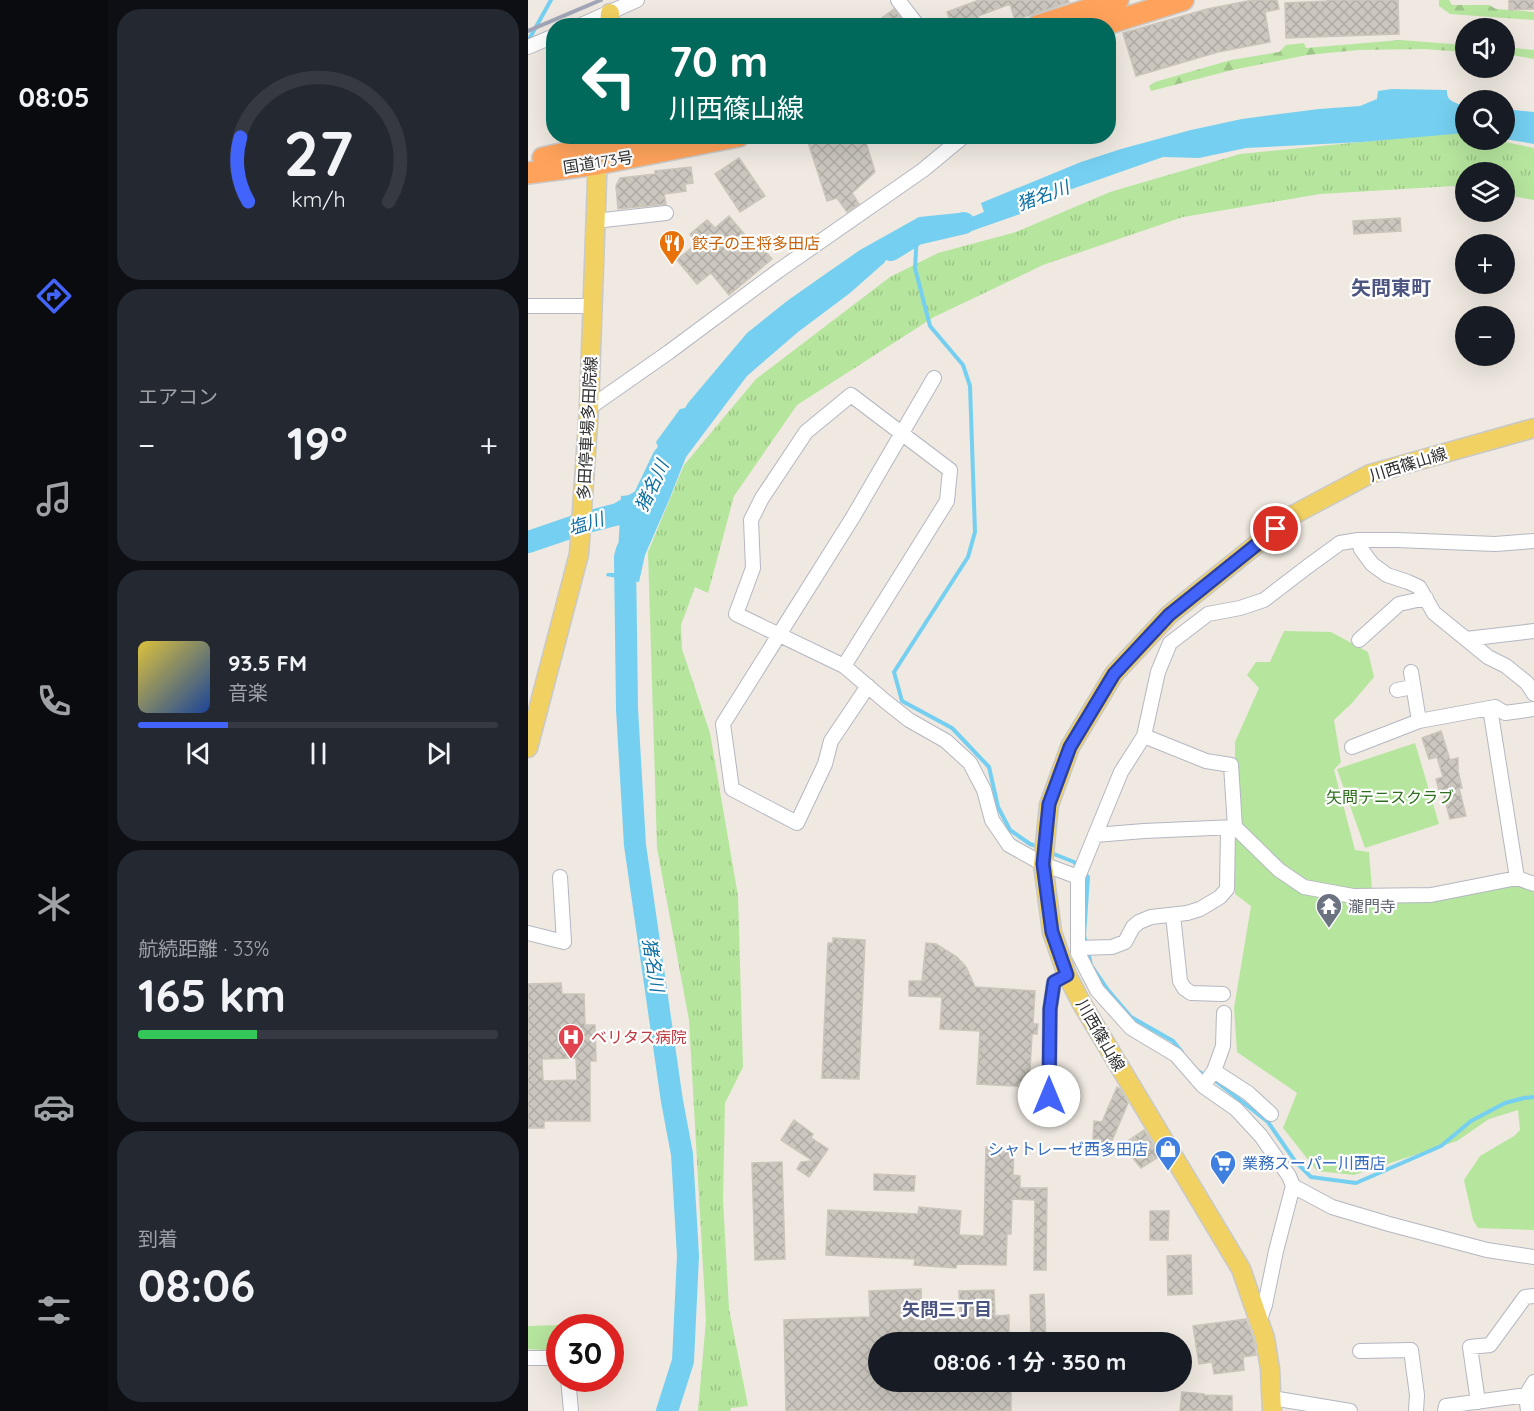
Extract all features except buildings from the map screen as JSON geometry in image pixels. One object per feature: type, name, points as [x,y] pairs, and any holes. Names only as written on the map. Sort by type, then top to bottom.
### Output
[{"type":"highway","points":[[1062,18],[1118,0]]},
{"type":"highway","points":[[1116,21],[1183,0]]},
{"type":"highway","name":"国道173号","points":[[528,160],[620,144]]},
{"type":"highway","name":"国道173号","points":[[528,173],[598,149],[652,144]]},
{"type":"main road","name":"多田停車場多田院線","points":[[528,748],[579,554],[590,408],[598,149]]},
{"type":"main road","name":"川西篠山線","points":[[1272,1405],[1265,1338],[1241,1269],[1067,975],[1052,932],[1043,864],[1049,804],[1070,747],[1114,674],[1169,615],[1293,515],[1370,474],[1534,428]]},
{"type":"street","points":[[611,18],[638,0]]},
{"type":"street","points":[[897,0],[912,18]]},
{"type":"street","points":[[528,47],[546,39]]},
{"type":"street","points":[[590,408],[778,271],[923,170],[954,144]]},
{"type":"street","points":[[595,221],[666,213]]},
{"type":"street","points":[[528,306],[593,306]]},
{"type":"street","points":[[868,686],[831,741],[825,764],[797,823],[732,789],[723,724],[853,517],[934,378]]},
{"type":"street","points":[[844,666],[947,501],[950,470],[851,395],[806,432],[762,498],[751,520],[753,568],[736,614],[844,666],[909,720],[946,741],[970,763],[984,790],[992,820],[1009,845],[1043,864],[1078,877]]},
{"type":"street","points":[[1359,540],[1361,549],[1372,564],[1387,575],[1419,587],[1434,613],[1488,657],[1506,666],[1527,682],[1534,694]]},
{"type":"street","points":[[1259,1322],[1293,1186],[1289,1176],[1261,1136],[1236,1109],[1203,1086],[1176,1055],[1131,1028],[1097,990],[1078,953],[1078,877],[1121,772],[1144,736],[1158,672],[1170,644],[1208,614],[1240,608],[1264,600],[1340,543],[1359,540],[1496,544],[1534,541]]},
{"type":"street","points":[[1359,640],[1399,604],[1425,598]]},
{"type":"street","points":[[1466,639],[1534,631]]},
{"type":"street","points":[[1411,672],[1419,721]]},
{"type":"street","points":[[1397,690],[1413,687]]},
{"type":"street","points":[[1401,728],[1382,735],[1352,747],[1386,734],[1419,721],[1494,707],[1505,713],[1534,709]]},
{"type":"street","points":[[1490,708],[1517,878]]},
{"type":"street","points":[[1078,948],[1112,947],[1125,942],[1133,927],[1139,922],[1151,917],[1187,913],[1200,909],[1220,897],[1227,889],[1231,828],[1231,765],[1206,761],[1144,736]]},
{"type":"street","points":[[1095,835],[1231,828],[1279,870],[1304,887],[1353,896],[1431,895],[1517,878],[1534,884]]},
{"type":"street","points":[[528,933],[564,942],[560,877]]},
{"type":"street","points":[[1173,915],[1180,981],[1184,988],[1191,993],[1223,994]]},
{"type":"street","points":[[1049,1096],[1050,1009],[1054,982],[1067,975]]},
{"type":"street","points":[[1203,1086],[1214,1071],[1223,1046],[1224,1013]]},
{"type":"street","points":[[1214,1071],[1248,1094],[1271,1114]]},
{"type":"street","points":[[1293,1186],[1332,1207],[1377,1221],[1487,1251],[1534,1257]]},
{"type":"street","points":[[1478,1402],[1470,1347],[1490,1345],[1525,1297],[1534,1296]]},
{"type":"street","points":[[1360,1351],[1411,1350],[1417,1395],[1416,1411]]},
{"type":"street","points":[[528,1358],[546,1358]]},
{"type":"street","points":[[1528,1411],[1534,1382]]},
{"type":"street","points":[[569,1392],[571,1411]]},
{"type":"street","points":[[1445,1411],[1446,1406],[1530,1394]]},
{"type":"street","points":[[1272,1405],[1350,1411]]},
{"type":"green space","points":[[1439,0],[1449,0],[1452,5],[1489,5],[1496,9],[1534,12],[1534,20],[1450,14],[1439,6]]},
{"type":"green space","points":[[1400,40],[1455,44],[1455,51],[1424,49],[1358,50],[1307,55],[1232,70],[1151,91],[1149,86],[1155,82],[1231,60],[1279,52],[1286,45],[1304,43],[1306,48]]},
{"type":"green space","points":[[1515,48],[1534,50],[1534,59],[1515,56]]},
{"type":"green space","points":[[1455,133],[1455,150],[1515,150],[1515,144],[1534,148],[1534,200],[1515,197],[1515,162],[1455,162],[1455,186],[1320,194],[1183,217],[1043,265],[934,317],[797,405],[734,496],[708,593],[695,587],[681,625],[682,649],[710,733],[738,896],[743,1067],[725,1103],[723,1199],[729,1309],[748,1406],[731,1408],[730,1411],[698,1411],[706,1320],[689,1020],[657,848],[648,552],[684,465],[756,379],[890,277],[938,253],[1016,232],[1110,192],[1240,154]]},
{"type":"green space","points":[[1284,631],[1331,632],[1368,652],[1374,677],[1334,720],[1341,762],[1334,770],[1355,850],[1369,852],[1372,890],[1402,900],[1517,880],[1534,886],[1534,1230],[1478,1228],[1473,1220],[1464,1180],[1480,1156],[1520,1130],[1518,1110],[1489,1119],[1457,1141],[1354,1175],[1317,1171],[1283,1128],[1297,1093],[1237,1052],[1234,1008],[1251,906],[1235,894],[1235,742],[1259,688],[1247,675],[1256,662],[1270,662]]},
{"type":"green space","name":"矢問テニスクラブ","points":[[1415,743],[1439,824],[1365,848],[1337,769]]},
{"type":"green space","points":[[546,1325],[546,1350],[528,1349],[528,1326]]},
{"type":"water","points":[[1447,90],[1448,97],[1455,103],[1455,134],[1362,142],[1246,148],[1199,158],[1163,157],[1035,202],[1023,208],[1023,213],[963,234],[944,233],[926,228],[890,254],[884,263],[850,293],[798,332],[747,376],[686,457],[645,555],[639,582],[606,576],[607,573],[615,573],[621,496],[636,493],[653,475],[659,476],[661,468],[658,463],[661,455],[656,450],[658,447],[656,442],[680,409],[685,408],[747,333],[787,301],[860,250],[919,217],[959,213],[962,221],[984,212],[981,203],[1081,162],[1121,149],[1242,119],[1360,106],[1377,99],[1378,91]]},
{"type":"water","points":[[1515,110],[1534,112],[1534,144],[1515,141]]},
{"type":"waterway","points":[[528,41],[551,0]]},
{"type":"waterway","name":"猪名川","points":[[891,250],[917,234],[964,223]]},
{"type":"waterway","points":[[917,234],[915,268],[930,326],[963,365],[970,386],[975,532],[968,557],[894,672],[902,701],[952,728],[989,767],[998,807],[1010,830],[1030,844],[1039,847]]},
{"type":"waterway","name":"猪名川","points":[[641,504],[663,458],[677,442]]},
{"type":"waterway","name":"塩川","points":[[528,542],[618,514],[642,500]]},
{"type":"waterway","name":"猪名川","points":[[627,550],[625,557],[627,709],[635,845],[672,1101],[682,1154],[688,1256],[683,1361],[667,1411]]},
{"type":"waterway","points":[[1049,852],[1074,862],[1079,867]]},
{"type":"waterway","points":[[1084,873],[1088,877],[1084,935],[1086,944]]},
{"type":"waterway","points":[[1088,951],[1091,965],[1131,1017],[1173,1041],[1182,1052]]},
{"type":"waterway","points":[[1196,1070],[1217,1082],[1268,1122],[1295,1161],[1311,1177],[1356,1183],[1441,1146],[1471,1121],[1505,1103],[1534,1097]]},
{"type":"railway","points":[[559,18],[601,0]]},
{"type":"railway","points":[[528,31],[546,23]]},
{"type":"place","name":"餃子の王将多田店","points":[[672,266]]},
{"type":"place","name":"瀧門寺","points":[[1329,929]]},
{"type":"place","name":"ベリタス病院","points":[[571,1060]]},
{"type":"place","name":"シャトレーゼ西多田店","points":[[1168,1172]]},
{"type":"place","name":"業務スーパー川西店","points":[[1223,1186]]},
{"type":"district","name":"矢問東町","points":[[1391,288]]},
{"type":"district","name":"矢問三丁目","points":[[947,1310]]},
{"type":"route","points":[[1049,1096],[1050,1009],[1054,982],[1067,975],[1052,932],[1043,864],[1049,804],[1070,747],[1114,674],[1169,615],[1276,529]]}]
